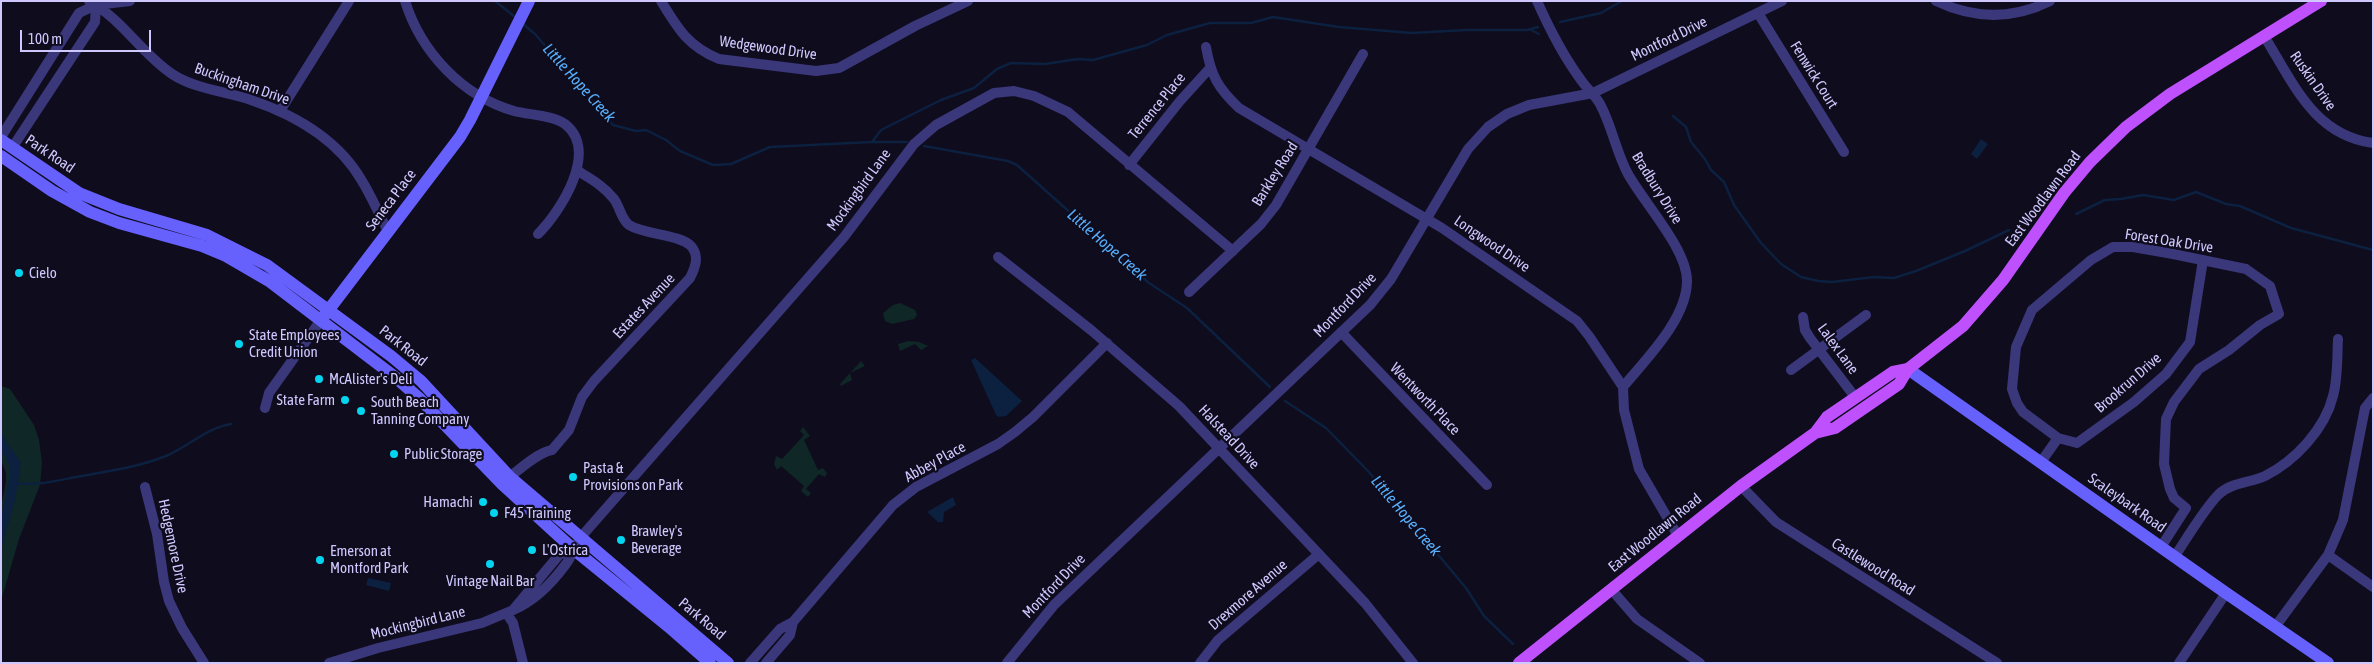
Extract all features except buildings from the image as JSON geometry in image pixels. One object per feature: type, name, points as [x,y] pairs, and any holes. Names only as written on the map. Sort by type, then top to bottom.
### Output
[{"type":"main road","name":"East Woodlawn Road","points":[[1519,663],[1741,486],[1815,433],[1827,417],[1893,372],[1908,369],[1945,342],[1980,309],[2017,261],[2064,193],[2112,140],[2144,112],[2321,1]]},
{"type":"main road","name":"Seneca Place","points":[[324,316],[460,137],[482,97],[526,6]]},
{"type":"main road","name":"Park Road","points":[[1,138],[12,148],[80,193],[119,209],[207,235],[268,265],[324,316]]},
{"type":"main road","name":"Park Road","points":[[1,156],[52,191],[98,215],[133,228],[202,246],[226,256],[391,356],[421,381],[506,481],[572,548],[710,663]]},
{"type":"main road","name":"East Woodlawn Road","points":[[1815,433],[1835,428],[1900,384],[1908,369]]},
{"type":"main road","name":"Scaleybark Road","points":[[1908,369],[2328,663]]},
{"type":"main road","name":"Park Road","points":[[506,481],[581,537],[728,663]]},
{"type":"street","points":[[1,138],[79,13],[94,3],[130,1]]},
{"type":"street","points":[[280,111],[349,1]]},
{"type":"street","points":[[405,1],[417,30],[435,57],[462,85],[482,97],[509,109],[557,120],[573,132],[579,150],[578,171],[550,222],[538,234]]},
{"type":"street","name":"Wedgewood Drive","points":[[661,1],[678,30],[688,41],[719,59],[816,71],[839,68],[851,63],[915,26],[968,1]]},
{"type":"street","name":"Bradbury Drive","points":[[1537,1],[1580,79],[1600,104],[1620,157],[1629,175],[1677,248],[1687,274],[1686,293],[1677,317],[1623,387]]},
{"type":"street","name":"Montford Drive","points":[[1007,663],[1054,605],[1370,305],[1391,280],[1468,149],[1488,127],[1507,114],[1529,105],[1592,93],[1782,1]]},
{"type":"street","points":[[1936,1],[1966,13],[2000,16],[2034,9],[2050,1]]},
{"type":"street","points":[[12,148],[95,22],[94,3]]},
{"type":"street","name":"Buckingham Drive","points":[[94,3],[154,60],[172,74],[202,88],[249,99],[280,111],[321,135],[346,159],[362,180],[388,231]]},
{"type":"street","name":"Fenwick Court","points":[[1758,13],[1844,152]]},
{"type":"street","name":"Ruskin Drive","points":[[2264,36],[2317,116],[2342,135],[2373,143]]},
{"type":"street","name":"Longwood Drive","points":[[1206,48],[1210,68],[1220,89],[1239,108],[1427,219],[1577,321],[1623,387]]},
{"type":"street","name":"Barkley Road","points":[[1189,292],[1261,224],[1276,205],[1363,54]]},
{"type":"street","name":"Terrence Place","points":[[1129,165],[1180,101],[1210,68]]},
{"type":"street","name":"Mockingbird Lane","points":[[329,663],[378,648],[482,623],[510,612],[559,555],[572,548],[844,237],[906,153],[936,124],[994,93],[1014,91],[1050,102],[1068,112],[1129,165],[1233,250]]},
{"type":"street","name":"Estates Avenue","points":[[506,481],[547,451],[548,445],[558,439],[564,426],[570,424],[582,397],[594,381],[690,278],[696,260],[690,246],[684,242],[644,231],[627,223],[610,195],[600,184],[578,171]]},
{"type":"street","name":"Forest Oak Drive","points":[[2058,438],[2023,412],[2012,389],[2016,347],[2032,310],[2091,260],[2113,248],[2133,247],[2246,269],[2270,286],[2279,314],[2260,325],[2229,350],[2199,369],[2174,402],[2166,419],[2164,464],[2174,498],[2186,508],[2161,547]]},
{"type":"street","name":"Halstead Drive","points":[[998,257],[1107,343],[1168,396],[1365,603],[1413,663]]},
{"type":"street","name":"Brookrun Drive","points":[[2058,438],[2077,443],[2136,400],[2166,374],[2190,342],[2203,260]]},
{"type":"street","points":[[1791,370],[1866,315]]},
{"type":"street","name":"Seneca Place","points":[[265,408],[268,393],[324,316]]},
{"type":"street","name":"Lalex Lane","points":[[1803,316],[1802,320],[1805,330],[1855,397]]},
{"type":"street","name":"Wentworth Place","points":[[1342,332],[1487,485]]},
{"type":"street","points":[[2174,556],[2219,494],[2232,486],[2265,476],[2308,443],[2324,417],[2333,396],[2338,339]]},
{"type":"street","name":"Abbey Place","points":[[793,622],[894,505],[916,487],[998,444],[1015,432],[1034,416],[1107,343]]},
{"type":"street","points":[[1623,387],[1624,410],[1639,468],[1651,493],[1678,536]]},
{"type":"street","points":[[2275,627],[2328,555],[2343,520],[2365,408],[2373,398]]},
{"type":"street","points":[[2041,462],[2058,438]]},
{"type":"street","name":"Castlewood Road","points":[[1741,486],[1776,522],[1997,663]]},
{"type":"street","name":"Hedgemore Drive","points":[[145,487],[157,534],[164,582],[169,601],[182,628],[204,663]]},
{"type":"street","name":"Drexmore Avenue","points":[[1200,663],[1218,640],[1230,629],[1319,554]]},
{"type":"street","points":[[2328,555],[2373,587]]},
{"type":"street","points":[[1611,590],[1638,619],[1700,663]]},
{"type":"street","points":[[2178,663],[2226,593]]},
{"type":"street","points":[[510,612],[523,663]]},
{"type":"street","points":[[750,663],[780,629],[793,622]]},
{"type":"street","points":[[766,663],[790,635],[793,622]]},
{"type":"green space","points":[[900,303],[915,310],[917,315],[914,319],[892,324],[885,321],[883,313],[893,305]]},
{"type":"green space","points":[[908,341],[919,342],[928,346],[921,350],[915,344],[900,351],[898,344]]},
{"type":"green space","points":[[861,361],[865,366],[850,373]]},
{"type":"green space","points":[[850,373],[852,380],[841,386],[840,384]]},
{"type":"green space","points":[[1,386],[10,389],[34,425],[39,440],[42,463],[40,485],[19,539],[1,601],[1,507],[6,473],[1,460]]},
{"type":"green space","points":[[803,427],[810,436],[804,440],[818,470],[823,468],[827,473],[825,477],[819,474],[806,489],[811,493],[808,497],[801,491],[804,486],[781,466],[777,470],[774,464],[776,456],[782,459],[804,435],[800,431]]},
{"type":"water","points":[[1981,139],[1988,144],[1977,159],[1971,154]]},
{"type":"water","points":[[975,358],[1022,401],[1006,416],[999,417],[996,415],[971,360]]},
{"type":"water","points":[[1,434],[21,463],[15,500],[1,549],[1,518],[10,474],[9,464],[1,449]]},
{"type":"water","points":[[953,497],[956,505],[944,512],[943,522],[938,522],[927,512]]},
{"type":"water","points":[[368,578],[391,583],[389,591],[366,585]]},
{"type":"waterway","name":"Little Hope Creek","points":[[495,1],[515,17]]},
{"type":"waterway","points":[[1560,22],[1601,13],[1622,1]]},
{"type":"waterway","points":[[872,142],[881,130],[941,100],[974,88],[997,69],[1011,63],[1045,64],[1078,59],[1093,60],[1147,45],[1167,35],[1210,23],[1251,23],[1273,17],[1339,27],[1412,33],[1466,30],[1527,30],[1538,27]]},
{"type":"waterway","name":"Little Hope Creek","points":[[523,24],[535,34],[613,125],[636,131],[646,130],[666,140],[680,151],[713,165],[731,164],[770,147],[907,142]]},
{"type":"waterway","points":[[1531,30],[1539,34]]},
{"type":"waterway","points":[[1673,116],[1686,127],[1691,142],[1705,159],[1711,170],[1724,182],[1734,205],[1761,243],[1781,264],[1801,277],[1832,282],[1874,277],[1894,278],[1965,251],[2009,230]]},
{"type":"waterway","name":"Little Hope Creek","points":[[924,146],[1008,161],[1017,165],[1149,283],[1187,308],[1270,387]]},
{"type":"waterway","points":[[2076,214],[2105,200],[2143,195],[2174,200],[2196,192],[2226,204],[2240,206],[2291,228],[2373,250]]},
{"type":"waterway","name":"Little Hope Creek","points":[[1285,401],[1326,428],[1368,471],[1466,588],[1484,616],[1513,644]]},
{"type":"waterway","points":[[15,483],[46,483],[144,463],[166,456],[213,429],[231,424]]},
{"type":"place","name":"Cielo","points":[[19,273]]},
{"type":"place","name":"State Employees Credit Union","points":[[239,344]]},
{"type":"place","name":"McAlister's Deli","points":[[319,379]]},
{"type":"place","name":"State Farm","points":[[345,400]]},
{"type":"place","name":"South Beach Tanning Company","points":[[361,411]]},
{"type":"place","name":"Public Storage","points":[[394,454]]},
{"type":"place","name":"Pasta & Provisions on Park","points":[[573,477]]},
{"type":"place","name":"Hamachi","points":[[483,502]]},
{"type":"place","name":"F45 Training","points":[[494,513]]},
{"type":"place","name":"Brawley's Beverage","points":[[621,540]]},
{"type":"place","name":"L'Ostrica","points":[[532,550]]},
{"type":"place","name":"Emerson at Montford Park","points":[[320,560]]},
{"type":"place","name":"Vintage Nail Bar","points":[[490,564]]}]
